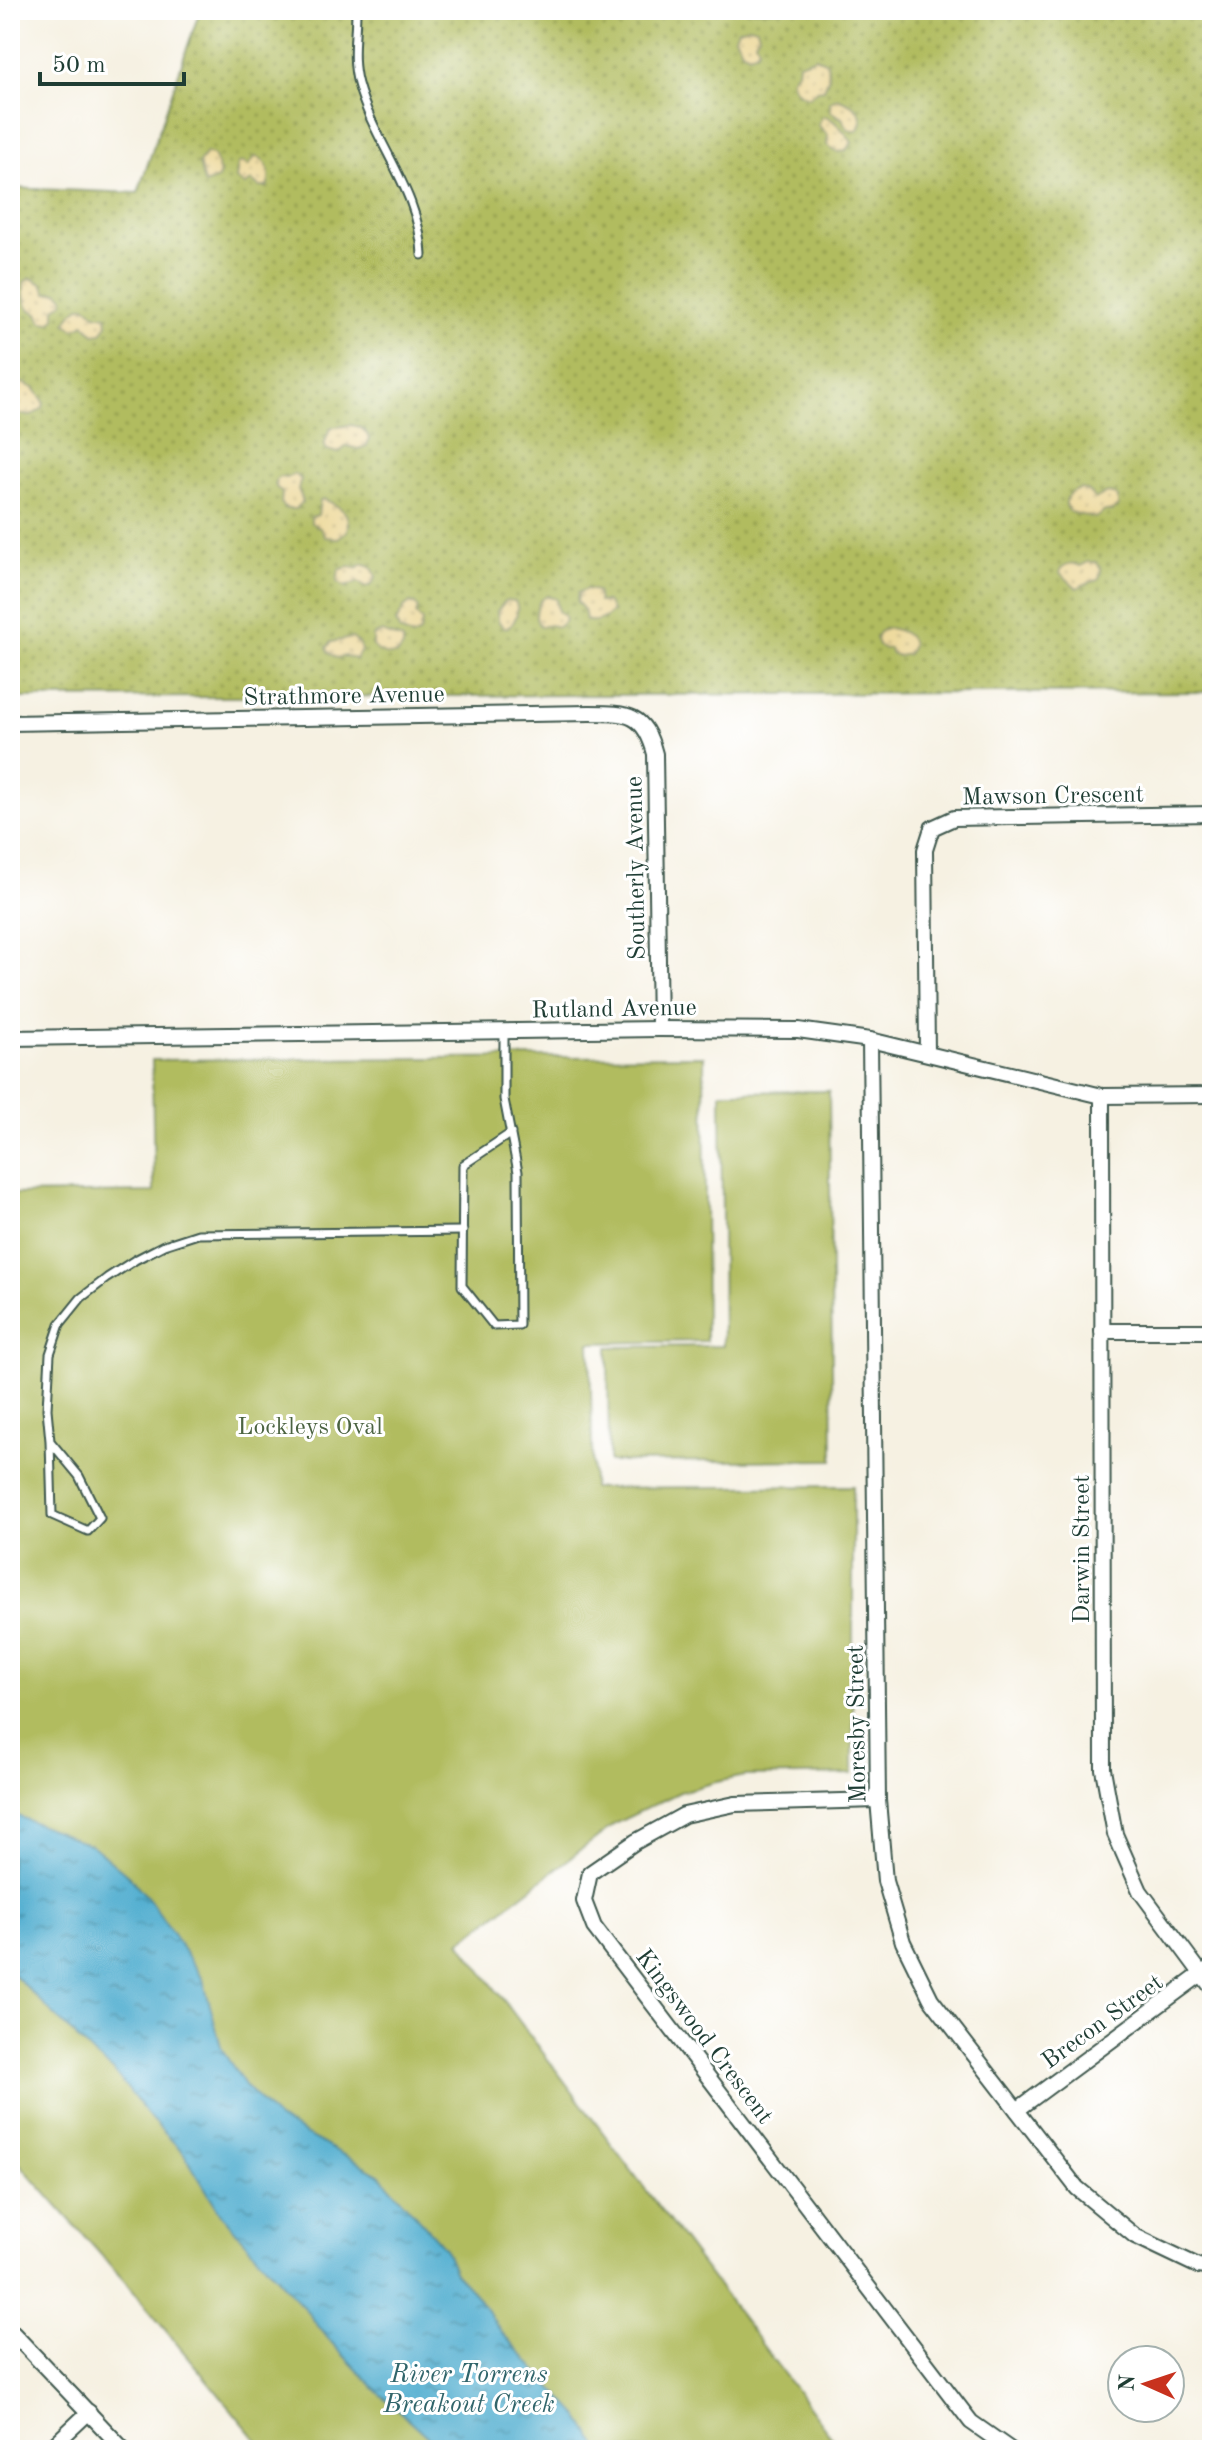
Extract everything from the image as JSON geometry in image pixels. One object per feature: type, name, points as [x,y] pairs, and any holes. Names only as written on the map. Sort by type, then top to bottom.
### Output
[{"type":"street","name":"Strathmore Avenue","points":[[10,723],[618,713],[639,720],[650,735],[655,754]]},
{"type":"street","name":"Southerly Avenue","points":[[655,754],[659,1029]]},
{"type":"street","name":"Mawson Crescent","points":[[927,1053],[925,850],[932,828],[954,818],[1212,814]]},
{"type":"street","name":"Rutland Avenue","points":[[10,1038],[659,1029],[798,1030],[870,1040],[1102,1096],[1212,1095]]},
{"type":"street","name":"Moresby Street","points":[[870,1040],[878,1800],[885,1881],[903,1942],[931,1999],[1077,2188],[1135,2236],[1198,2266],[1212,2268]]},
{"type":"street","name":"Darwin Street","points":[[1102,1096],[1103,1769],[1115,1834],[1140,1891],[1207,1970],[1212,1988]]},
{"type":"street","points":[[1102,1331],[1212,1331]]},
{"type":"street","name":"Kingswood Crescent","points":[[878,1800],[735,1804],[684,1815],[635,1842],[590,1873],[584,1901],[594,1927],[971,2422],[1011,2450]]},
{"type":"street","name":"Brecon Street","points":[[1017,2110],[1207,1970]]},
{"type":"street","points":[[10,2330],[124,2450]]},
{"type":"street","points":[[54,2445],[89,2412]]},
{"type":"lane","points":[[356,10],[354,62],[358,83],[371,119],[399,174],[421,235],[422,255]]},
{"type":"lane","points":[[504,1031],[504,1099],[511,1133],[518,1172],[519,1325],[494,1326],[462,1286],[463,1165],[511,1133]]},
{"type":"lane","points":[[50,1441],[79,1476],[100,1518],[88,1531],[52,1515],[47,1409],[50,1354],[60,1324],[81,1298],[107,1278],[164,1245],[198,1234],[463,1231]]},
{"type":"green space","points":[[200,10],[1212,10],[1212,692],[10,698],[10,188],[138,193]]},
{"type":"green space","name":"Lockleys Oval","points":[[704,1056],[706,1341],[590,1343],[593,1488],[853,1486],[853,1774],[745,1776],[680,1792],[616,1823],[460,1942],[841,2450],[265,2450],[128,2285],[10,2153],[10,1194],[154,1192],[152,1060]]},
{"type":"green space","points":[[829,1091],[833,1460],[609,1462],[608,1347],[723,1346],[721,1092]]},
{"type":"sand","points":[[757,28],[759,35],[755,41],[759,47],[749,55],[742,50],[735,37],[738,29]]},
{"type":"sand","points":[[816,57],[827,63],[829,77],[824,89],[817,90],[809,97],[796,90],[792,78],[798,71],[799,63]]},
{"type":"sand","points":[[836,98],[848,103],[860,114],[857,131],[848,129],[842,118],[831,112],[830,102]]},
{"type":"sand","points":[[825,116],[852,143],[845,151],[838,152],[827,145],[828,135],[818,125]]},
{"type":"sand","points":[[206,153],[213,155],[220,173],[218,179],[204,184],[199,163]]},
{"type":"sand","points":[[255,157],[263,160],[268,168],[267,187],[259,187],[252,181],[245,185],[236,179],[238,163],[244,162],[248,166]]},
{"type":"sand","points":[[31,278],[42,284],[47,293],[58,292],[64,297],[63,303],[55,308],[55,318],[50,323],[42,322],[38,313],[27,305],[24,282]]},
{"type":"sand","points":[[84,306],[95,314],[106,316],[107,324],[101,333],[94,334],[85,324],[74,329],[66,323],[73,312]]},
{"type":"sand","points":[[23,383],[34,388],[44,402],[43,408],[31,416],[10,413],[10,386]]},
{"type":"sand","points":[[348,425],[364,430],[369,439],[367,446],[358,449],[347,446],[338,453],[327,450],[324,444],[330,430]]},
{"type":"sand","points":[[294,474],[301,479],[298,489],[303,501],[296,509],[287,509],[281,503],[282,493],[275,481]]},
{"type":"sand","points":[[1081,489],[1088,491],[1095,499],[1106,494],[1115,495],[1118,506],[1095,518],[1070,512],[1066,506],[1068,496]]},
{"type":"sand","points":[[324,499],[343,510],[348,519],[347,531],[338,538],[325,537],[320,528],[311,523],[311,517],[318,515],[320,500]]},
{"type":"sand","points":[[1096,562],[1101,569],[1096,581],[1077,588],[1060,573],[1066,565],[1080,566]]},
{"type":"sand","points":[[362,564],[370,566],[374,572],[376,577],[372,585],[365,587],[358,582],[345,587],[337,582],[339,570],[350,566],[357,568]]},
{"type":"sand","points":[[586,589],[597,591],[599,602],[607,602],[612,611],[610,614],[596,621],[586,620],[584,610],[577,602],[578,593]]},
{"type":"sand","points":[[546,596],[556,599],[558,611],[565,617],[559,627],[541,627],[538,624],[536,611]]},
{"type":"sand","points":[[506,600],[515,601],[517,613],[514,621],[504,628],[498,621],[497,611]]},
{"type":"sand","points":[[410,603],[418,608],[416,615],[422,621],[420,633],[412,637],[399,630],[396,623]]},
{"type":"sand","points":[[888,628],[900,631],[909,638],[912,645],[908,654],[898,656],[891,653],[889,648],[878,646],[876,639],[879,632]]},
{"type":"sand","points":[[382,632],[403,640],[398,654],[384,654],[373,646],[373,636]]},
{"type":"sand","points":[[352,638],[359,643],[361,651],[355,659],[346,656],[336,658],[328,652],[331,642]]},
{"type":"water","name":"River Torrens Breakout Creek","points":[[10,1813],[92,1845],[128,1875],[150,1900],[203,1979],[222,2050],[247,2088],[279,2120],[379,2174],[444,2247],[455,2273],[476,2295],[504,2335],[579,2416],[600,2450],[442,2450],[376,2390],[330,2341],[222,2216],[183,2152],[151,2119],[113,2070],[10,1971]]}]
